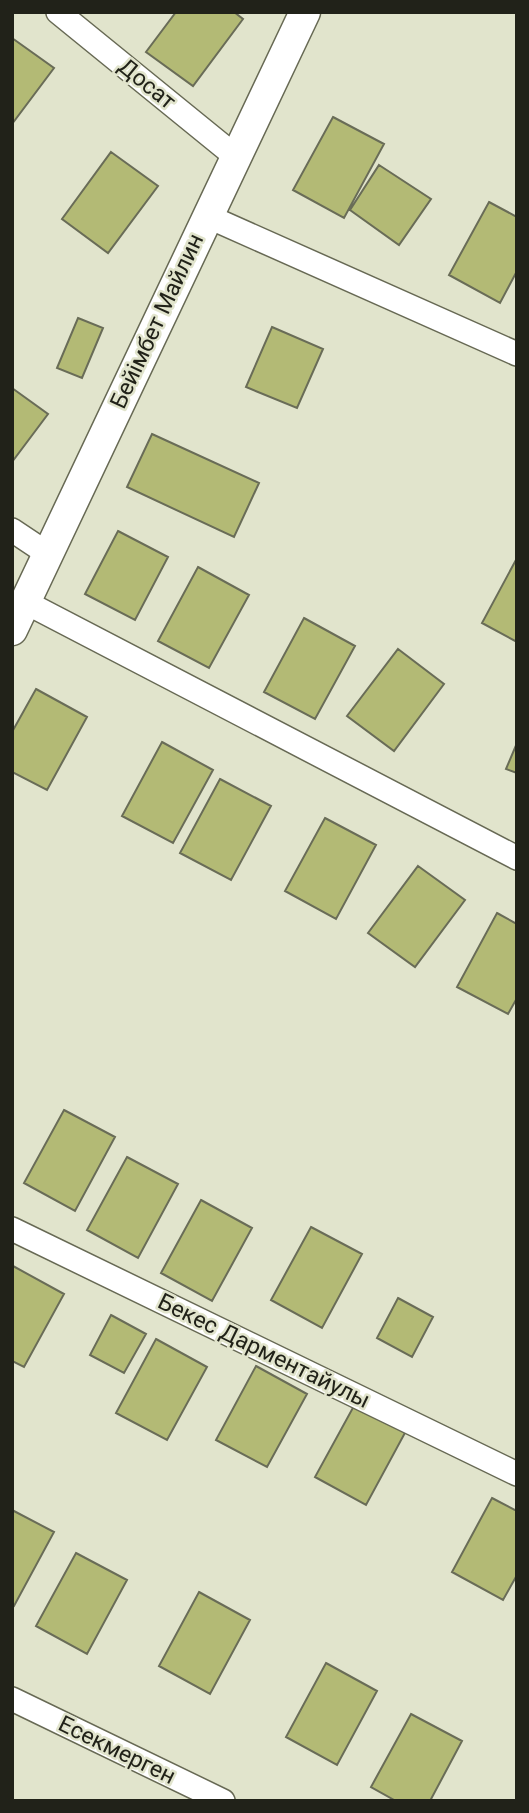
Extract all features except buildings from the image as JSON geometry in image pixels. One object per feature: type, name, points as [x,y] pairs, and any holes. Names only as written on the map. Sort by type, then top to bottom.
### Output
[{"type":"street","name":"Досат","points":[[58,12],[235,156]]},
{"type":"street","name":"Бейімбет Майлин","points":[[12,631],[305,12]]},
{"type":"street","points":[[207,216],[517,354]]},
{"type":"street","points":[[12,530],[48,554]]},
{"type":"street","points":[[25,602],[517,858]]},
{"type":"street","name":"Бекес Дарментайулы","points":[[12,1229],[517,1474]]},
{"type":"street","name":"Eсекмерген","points":[[12,1699],[223,1801]]}]
